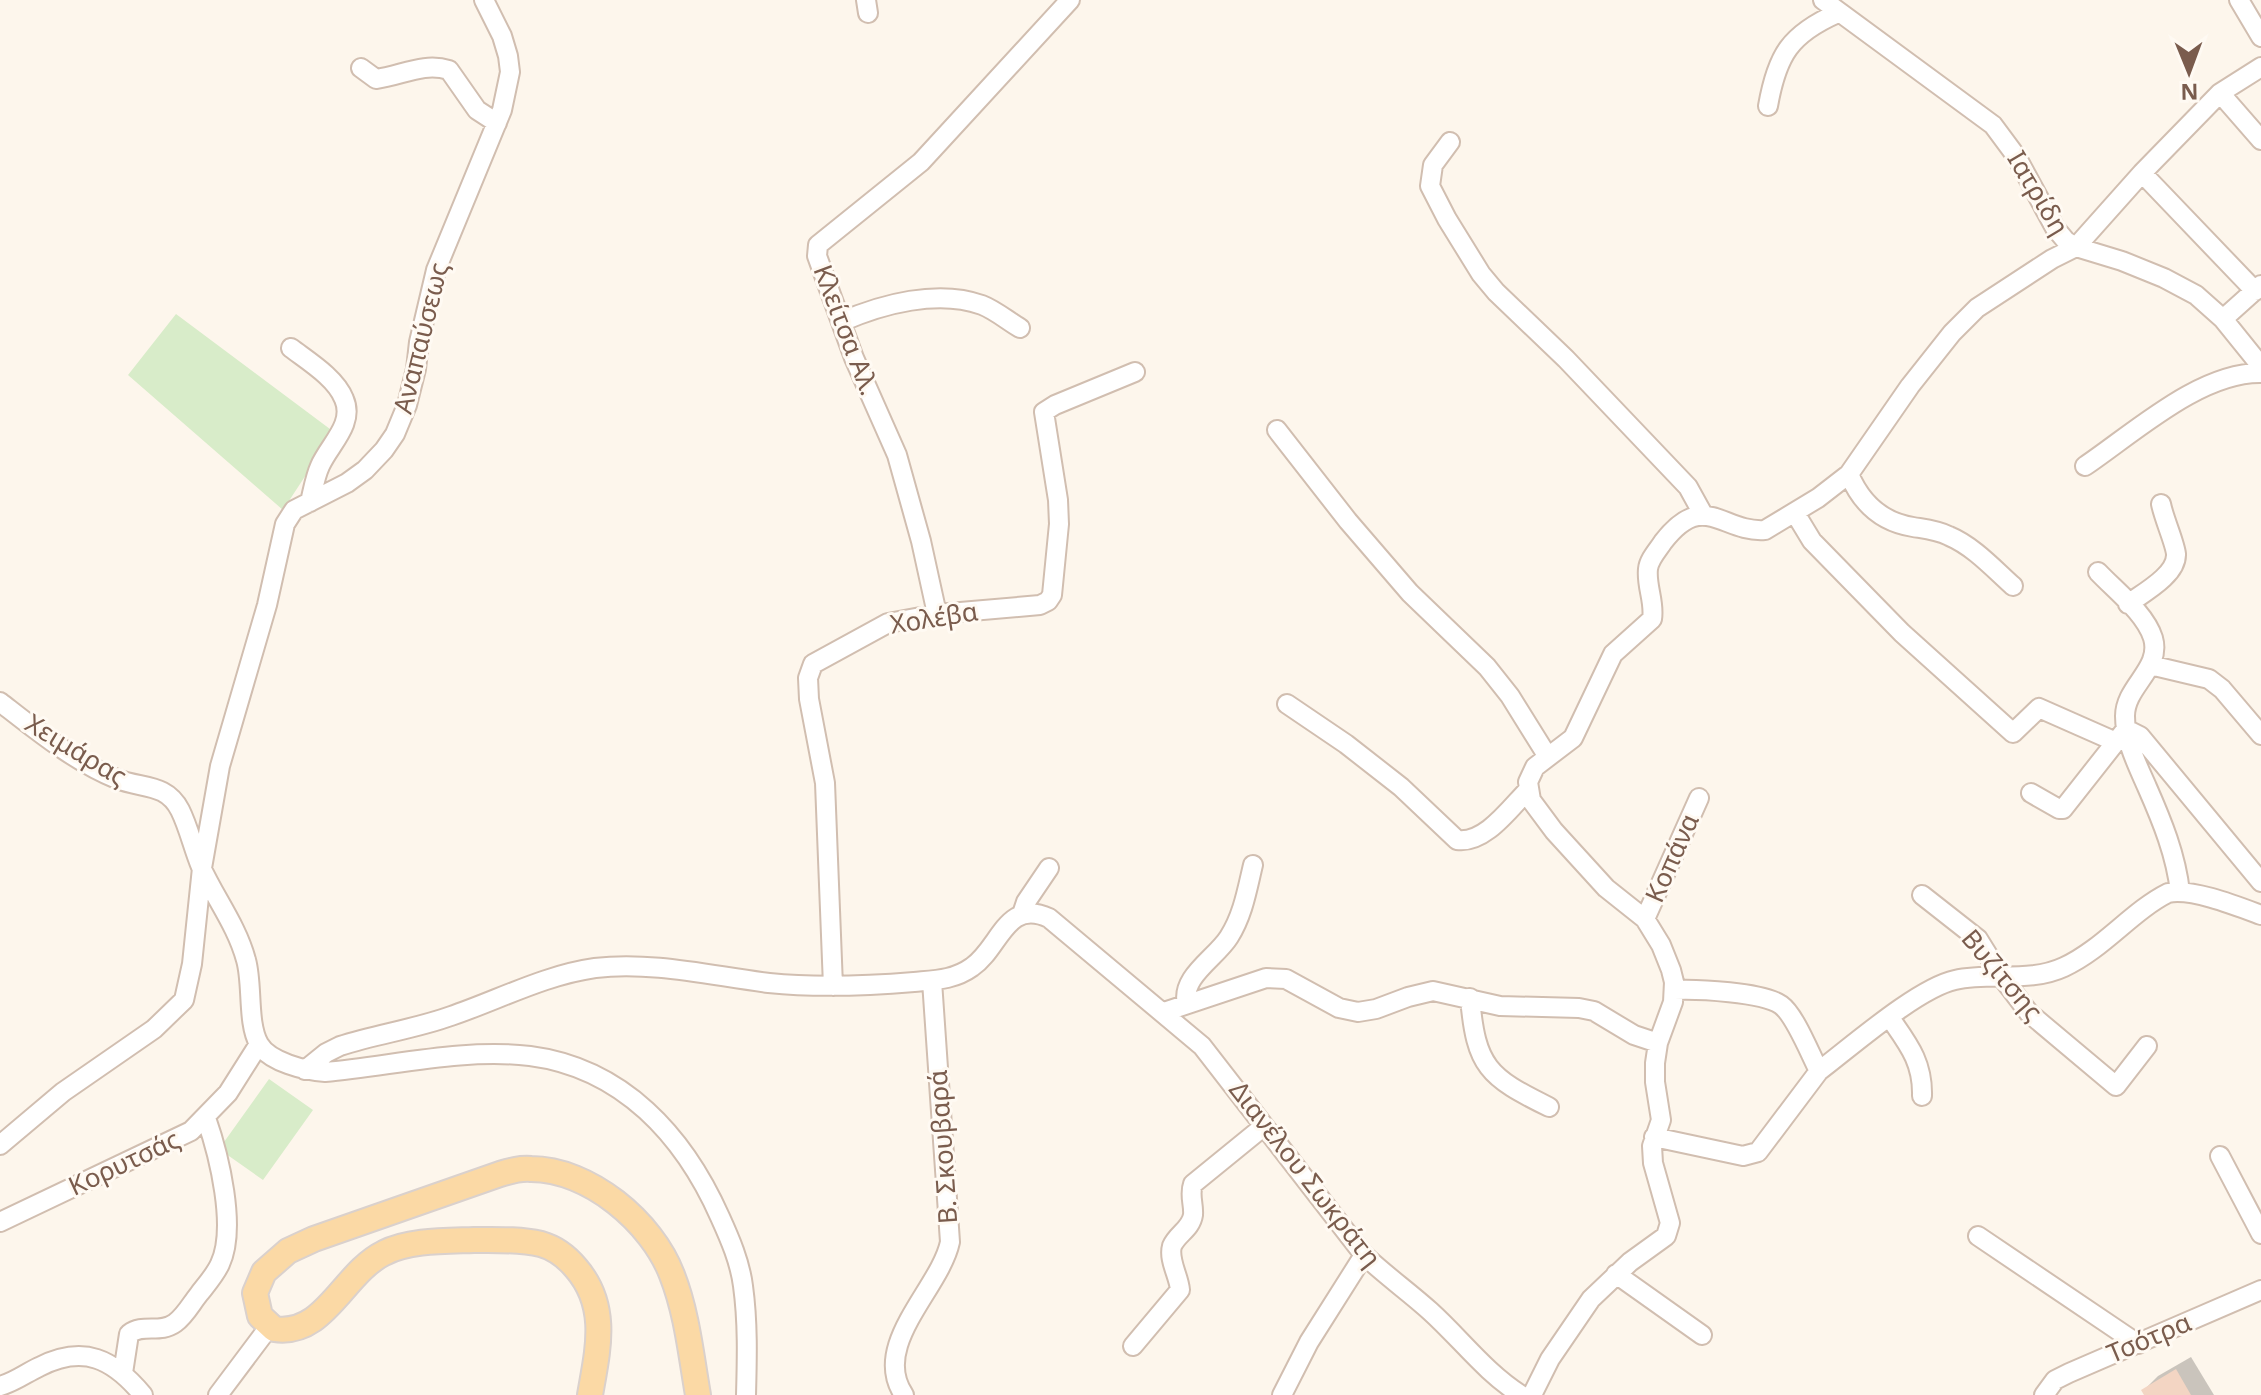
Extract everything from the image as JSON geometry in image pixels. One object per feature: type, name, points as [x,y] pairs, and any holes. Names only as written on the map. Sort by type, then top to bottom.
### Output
[{"type":"main road","points":[[590,1395],[599,1331],[598,1309],[592,1291],[562,1254],[536,1243],[459,1241],[389,1250],[359,1270],[320,1316],[289,1330],[269,1327],[257,1309],[255,1293],[258,1281],[271,1264],[288,1251],[314,1239],[500,1174],[522,1169],[545,1170],[581,1182],[616,1203],[660,1251],[677,1289],[698,1395]]},
{"type":"street","name":"Αναπαύσεως","points":[[0,1145],[63,1092],[154,1029],[184,1000],[192,964],[202,868],[220,766],[267,605],[285,524],[294,510],[347,483],[365,470],[395,434],[407,405],[416,369],[419,342],[436,270],[497,123],[510,72],[502,36],[484,0]]},
{"type":"street","name":"Κλείτσα Αλ.","points":[[937,614],[897,455],[860,373],[817,256],[818,245],[921,162],[1070,0]]},
{"type":"street","name":"Ιατρίδη","points":[[1823,0],[1993,125],[2016,156],[2055,228],[2066,241],[2164,278],[2196,295],[2223,319],[2261,366]]},
{"type":"street","points":[[2239,0],[2261,37]]},
{"type":"street","points":[[1768,106],[1778,67],[1792,40],[1838,13]]},
{"type":"street","points":[[361,68],[376,79],[424,67],[449,70],[477,110],[497,123]]},
{"type":"street","points":[[1532,1395],[1550,1359],[1581,1311],[1616,1274],[1660,1241],[1669,1230],[1668,1209],[1653,1163],[1652,1146],[1661,1116],[1654,1075],[1658,1043],[1672,1007],[1674,990],[1667,959],[1645,919],[1606,888],[1536,808],[1528,790],[1529,775],[1573,738],[1613,654],[1652,619],[1653,602],[1647,571],[1654,555],[1683,522],[1704,516],[1717,517],[1759,531],[1770,528],[1849,474],[1910,386],[1952,333],[1977,308],[2076,247],[2220,93],[2261,67]]},
{"type":"street","points":[[2220,93],[2261,140]]},
{"type":"street","points":[[1450,142],[1433,165],[1430,186],[1481,274],[1688,487],[1704,516]]},
{"type":"street","points":[[2142,173],[2258,288],[2223,319]]},
{"type":"street","points":[[841,322],[886,306],[953,299],[982,306],[1020,328]]},
{"type":"street","points":[[291,348],[334,384],[344,398],[347,415],[342,430],[320,466],[310,502]]},
{"type":"street","name":"Χολέβα","points":[[833,986],[825,783],[809,699],[810,670],[819,658],[879,626],[902,619],[1040,605],[1050,599],[1059,512],[1044,412],[1135,372]]},
{"type":"street","points":[[2085,466],[2189,395],[2226,379],[2246,373],[2261,373]]},
{"type":"street","points":[[1277,430],[1348,521],[1410,593],[1487,667],[1510,696],[1548,757]]},
{"type":"street","points":[[1849,474],[1865,503],[1878,514],[1908,527],[1952,537],[1970,548],[2013,586]]},
{"type":"street","points":[[2128,604],[2174,564],[2175,552],[2161,504]]},
{"type":"street","points":[[1795,513],[1812,541],[1902,633],[2013,733],[2039,708],[2121,736],[2140,736],[2261,882]]},
{"type":"street","points":[[2031,793],[2063,809],[2121,736],[2129,697],[2155,655],[2149,628],[2098,572]]},
{"type":"street","points":[[2150,665],[2209,679],[2222,689],[2261,735]]},
{"type":"street","name":"Χειμάρας","points":[[0,702],[104,772],[136,785],[166,792],[183,816],[202,868],[233,927],[246,960],[259,1044]]},
{"type":"street","points":[[1287,704],[1390,779],[1457,840],[1470,840],[1481,834],[1528,790]]},
{"type":"street","points":[[2121,736],[2134,757],[2165,827],[2178,869],[2180,892]]},
{"type":"street","name":"Κοπάνα","points":[[1645,919],[1699,798]]},
{"type":"street","points":[[1187,1004],[1185,996],[1192,979],[1225,944],[1238,921],[1253,865]]},
{"type":"street","points":[[305,1070],[340,1046],[438,1021],[528,987],[594,968],[652,968],[770,983],[833,986],[953,978],[972,967],[1015,917],[1022,914],[1026,902],[1049,868]]},
{"type":"street","points":[[1654,1137],[1743,1156],[1758,1152],[1819,1071],[1937,985],[1963,978],[2025,976],[2063,967],[2099,946],[2162,896],[2180,892],[2261,915]]},
{"type":"street","name":"Βυζίτσης","points":[[1922,895],[1978,939],[2029,1013],[2116,1086],[2147,1046]]},
{"type":"street","name":"Διανέλου Σωκράτη","points":[[1022,914],[1038,913],[1049,918],[1164,1012],[1208,1054],[1364,1255],[1432,1312],[1490,1372],[1521,1395]]},
{"type":"street","points":[[1164,1012],[1272,977],[1286,979],[1339,1008],[1358,1012],[1433,991],[1500,1006],[1579,1008],[1594,1011],[1634,1035],[1658,1043]]},
{"type":"street","name":"Β. Σκουβαρά","points":[[904,1395],[896,1374],[897,1350],[950,1242],[932,981]]},
{"type":"street","points":[[1674,990],[1709,990],[1781,1004],[1819,1071]]},
{"type":"street","points":[[1470,998],[1473,1032],[1480,1054],[1492,1073],[1507,1087],[1549,1107]]},
{"type":"street","points":[[1890,1018],[1911,1048],[1922,1071],[1922,1096]]},
{"type":"street","points":[[259,1044],[280,1060],[305,1070],[325,1072],[466,1056],[527,1056],[572,1067],[630,1096],[675,1138],[695,1169],[731,1241],[743,1284],[746,1395]]},
{"type":"street","name":"Κορυτσάς","points":[[0,1222],[191,1131],[228,1093],[259,1044]]},
{"type":"street","points":[[123,1373],[129,1334],[142,1327],[158,1329],[177,1322],[213,1275],[224,1253],[226,1214],[216,1153],[206,1118]]},
{"type":"street","points":[[1133,1346],[1180,1290],[1171,1255],[1172,1247],[1190,1225],[1193,1216],[1193,1184],[1263,1127]]},
{"type":"street","points":[[2220,1156],[2261,1234]]},
{"type":"street","points":[[1978,1236],[2138,1344]]},
{"type":"street","points":[[1282,1395],[1309,1342],[1364,1255]]},
{"type":"street","points":[[1616,1274],[1702,1335]]},
{"type":"street","name":"Τσότρα","points":[[2044,1395],[2055,1380],[2069,1373],[2261,1290]]},
{"type":"street","points":[[218,1395],[269,1327]]},
{"type":"street","points":[[0,1386],[56,1360],[73,1356],[94,1357],[123,1373],[143,1395]]},
{"type":"green space","points":[[176,314],[334,432],[283,510],[128,375]]},
{"type":"green space","points":[[269,1079],[313,1110],[263,1180],[219,1149]]},
{"type":"building","points":[[2176,1369],[2191,1395],[2144,1395],[2141,1390]]}]
